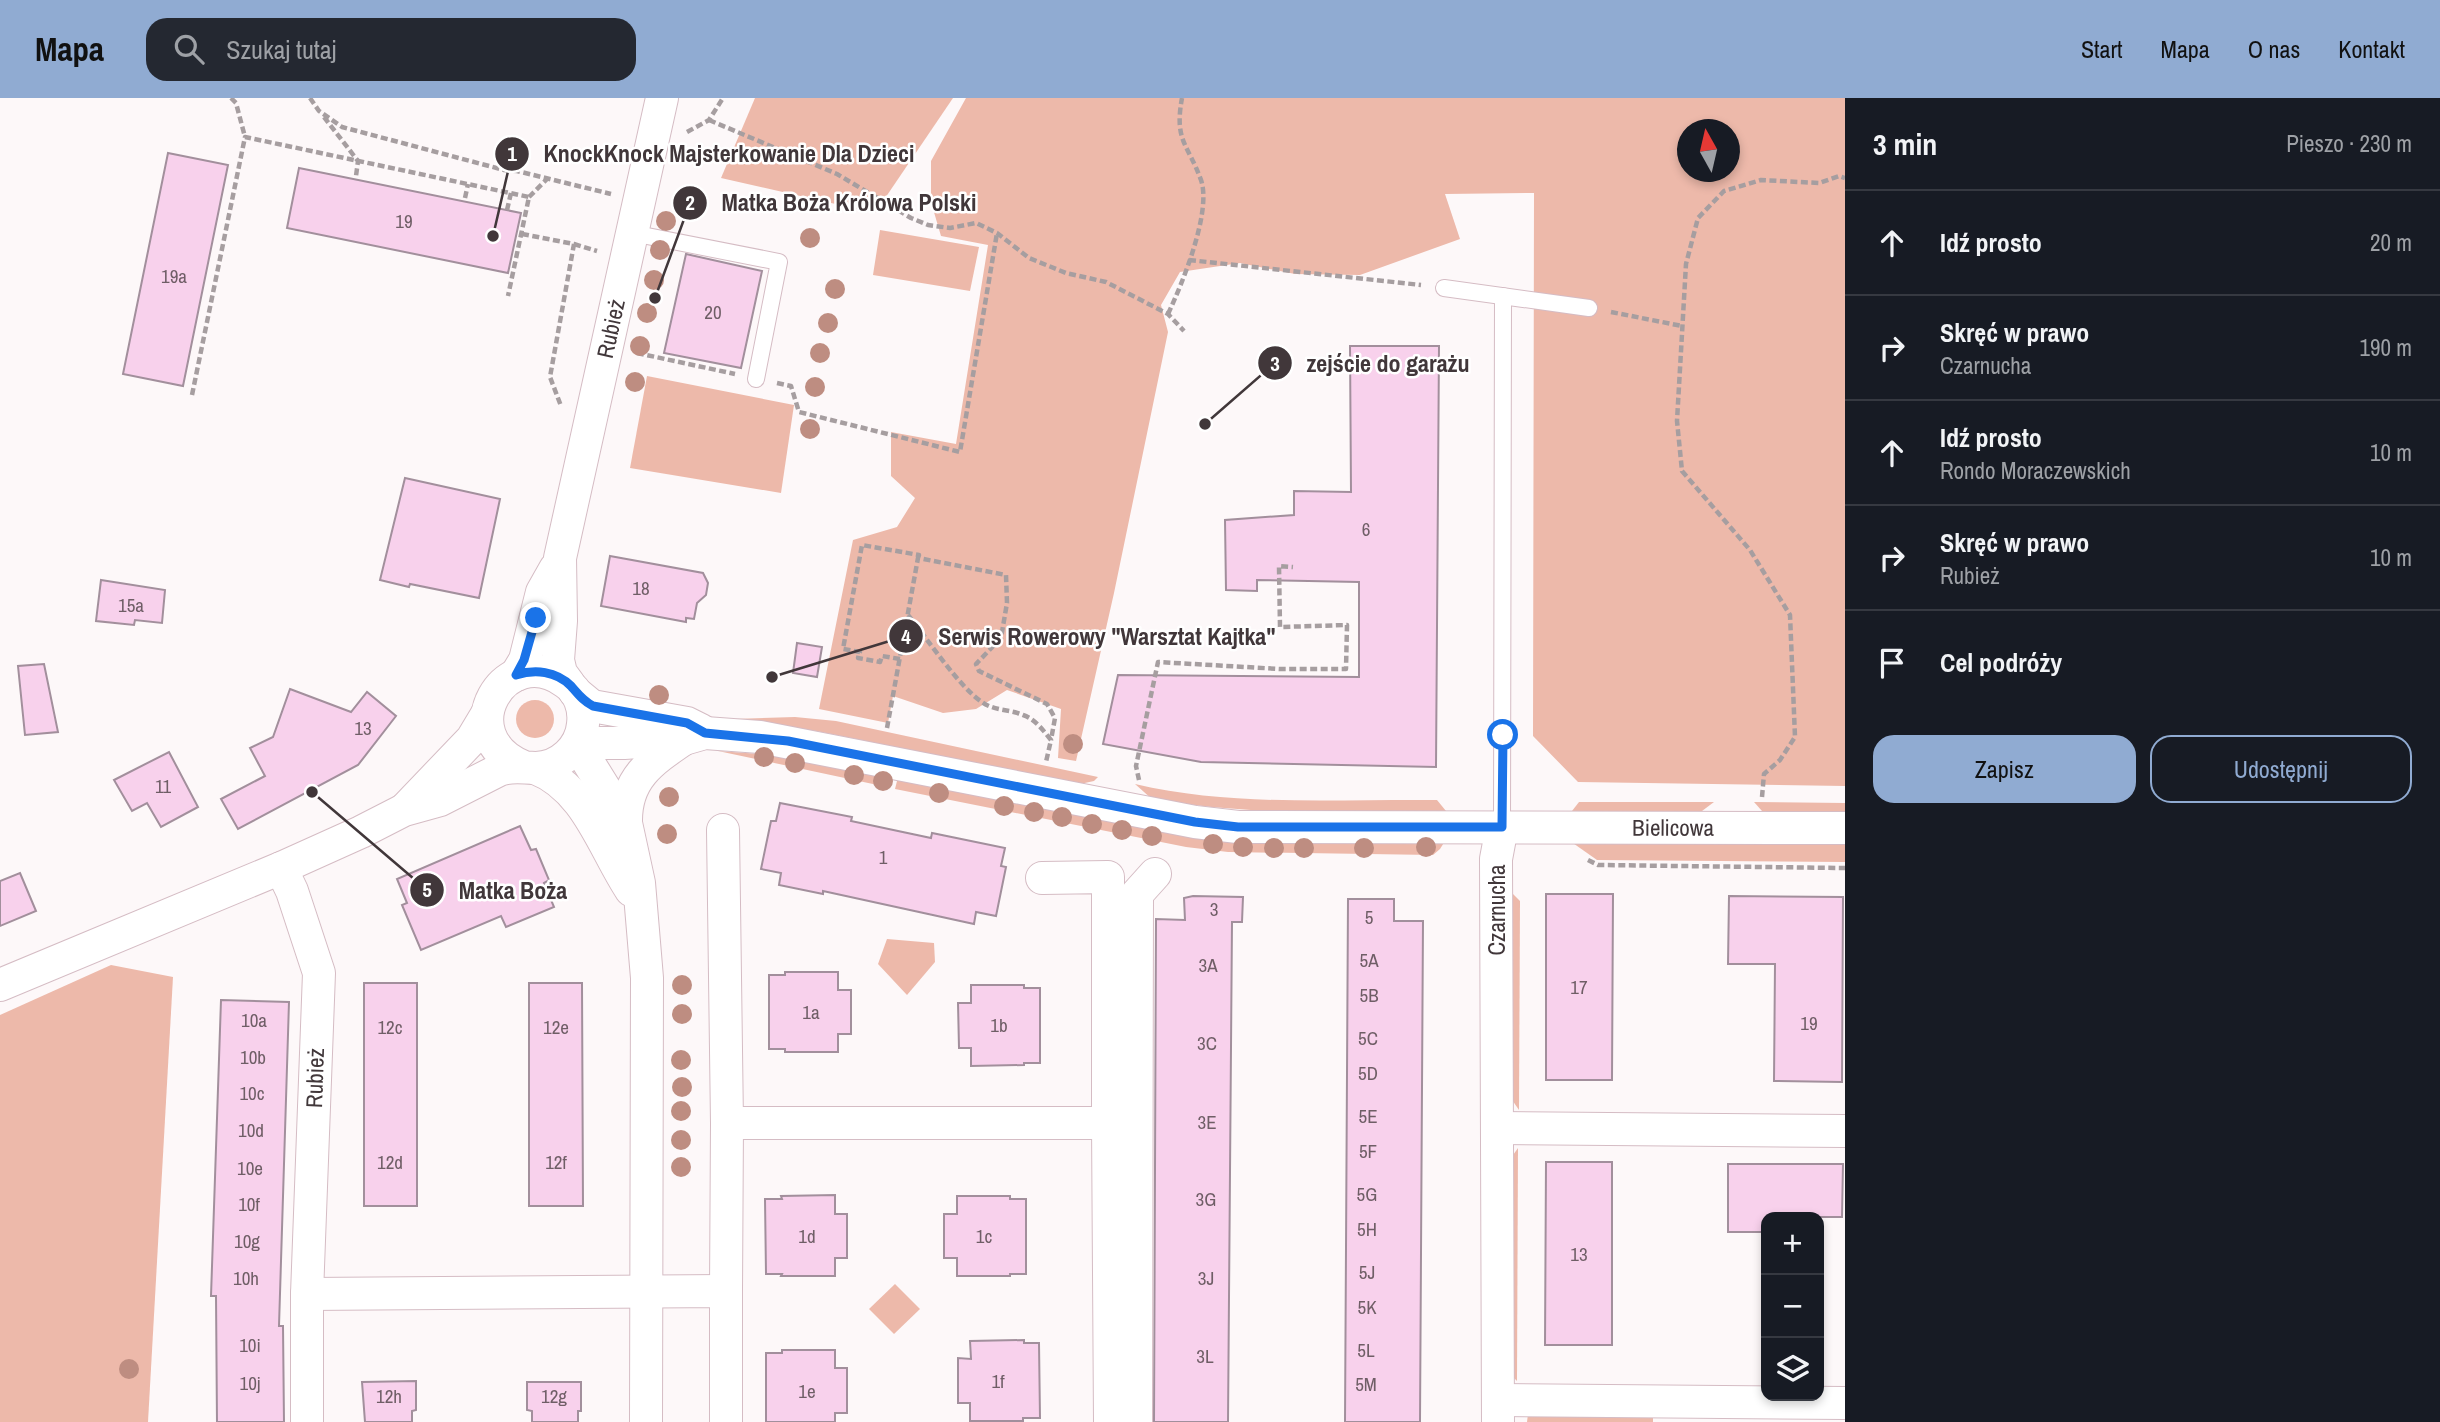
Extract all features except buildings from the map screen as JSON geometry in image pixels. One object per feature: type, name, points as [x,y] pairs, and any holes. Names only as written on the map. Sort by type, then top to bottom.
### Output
[{"type":"street","name":"Rubież","points":[[572,688],[561,673],[558,660],[561,621],[560,558],[662,98]]},
{"type":"street","name":"Rubież","points":[[516,675],[524,660],[542,592],[560,558]]},
{"type":"street","points":[[404,810],[472,739],[487,714],[496,691],[516,675],[538,671],[550,673],[572,688],[584,702],[593,706],[687,723],[694,736]]},
{"type":"street","points":[[0,985],[281,868],[404,810],[440,800],[503,768],[554,764],[563,759],[578,742],[583,731],[583,711],[572,688]]},
{"type":"street","points":[[487,714],[488,731],[494,746],[507,759],[552,775],[585,811],[641,905]]},
{"type":"street","points":[[626,823],[628,797],[635,780],[658,757],[694,736]]},
{"type":"street","points":[[578,742],[624,743],[694,736],[788,741],[1195,822],[1238,827],[1502,827]]},
{"type":"street","points":[[578,742],[626,823],[637,864],[648,978],[646,1422]]},
{"type":"street","name":"Bielicowa","points":[[1502,827],[1845,828]]},
{"type":"street","name":"Czarnucha","points":[[1498,1411],[1496,859],[1502,827]]},
{"type":"street","points":[[723,830],[727,1123],[726,1422]]},
{"type":"street","name":"Rubież","points":[[281,868],[292,891],[318,973],[307,1294],[307,1422]]},
{"type":"street","points":[[1136,1422],[1138,894],[1155,874]]},
{"type":"street","points":[[1042,878],[1108,877],[1110,1422]]},
{"type":"street","points":[[727,1123],[1108,1123]]},
{"type":"street","points":[[1497,1128],[1845,1131]]},
{"type":"street","points":[[307,1294],[726,1291]]},
{"type":"street","points":[[1498,1411],[1845,1403]]},
{"type":"lane","points":[[632,233],[779,262],[756,379]]},
{"type":"lane","points":[[1444,288],[1589,308]]},
{"type":"lane","points":[[1502,827],[1503,296]]},
{"type":"path","points":[[192,396],[245,137],[236,103],[231,98]]},
{"type":"path","points":[[310,98],[358,161],[356,176]]},
{"type":"path","points":[[1168,314],[1189,260],[1203,212],[1202,182],[1182,142],[1179,116],[1182,98]]},
{"type":"path","points":[[319,111],[342,127],[504,170],[639,201]]},
{"type":"path","points":[[709,120],[837,174],[911,218],[928,225],[950,228],[976,223],[997,233],[1029,258],[1066,273],[1106,282],[1168,314],[1184,331]]},
{"type":"path","points":[[245,137],[529,197]]},
{"type":"path","points":[[1762,797],[1764,774],[1780,760],[1795,737],[1790,615],[1749,550],[1682,471],[1677,421],[1686,264],[1698,218],[1724,191],[1761,180],[1819,183],[1839,176],[1845,178]]},
{"type":"path","points":[[508,296],[529,197],[548,178]]},
{"type":"path","points":[[465,198],[468,184]]},
{"type":"path","points":[[507,210],[511,194]]},
{"type":"path","points":[[633,352],[791,386],[799,412],[960,452],[997,233]]},
{"type":"path","points":[[522,234],[574,244],[550,377],[563,412]]},
{"type":"path","points":[[1189,260],[1444,288]]},
{"type":"path","points":[[1589,308],[1682,326]]},
{"type":"path","points":[[887,728],[900,659],[918,558],[919,555],[862,545],[843,649],[860,652],[858,658],[880,662],[881,656],[900,659]]},
{"type":"path","points":[[918,558],[1006,575],[1007,603],[1001,638],[976,664],[979,671],[1047,704],[1055,718],[1046,762]]},
{"type":"path","points":[[1139,781],[1136,766],[1158,662],[1280,668],[1346,668],[1347,625],[1280,627],[1279,566],[1293,566]]},
{"type":"path","points":[[908,614],[969,691],[981,702],[1032,719],[1051,740]]},
{"type":"path","points":[[1578,856],[1598,865],[1845,867]]},
{"type":"shaded area","points":[[755,98],[953,98],[875,213],[721,178]]},
{"type":"shaded area","points":[[966,98],[1845,98],[1845,786],[1578,782],[1533,736],[1534,193],[1445,194],[1460,239],[1360,275],[1295,274],[1240,263],[1180,272],[1161,305],[1168,332],[1076,761],[1058,758],[1061,709],[1007,690],[976,709],[943,713],[893,696],[888,723],[819,709],[853,540],[897,527],[915,498],[891,476],[891,432],[956,444],[988,245],[941,236],[931,202],[931,161]]},
{"type":"shaded area","points":[[880,230],[979,247],[970,291],[873,275]]},
{"type":"shaded area","points":[[647,376],[794,405],[781,493],[630,468]]},
{"type":"shaded area","points":[[535,700],[548,706],[554,719],[548,732],[535,738],[522,732],[516,719],[522,706]]},
{"type":"shaded area","points":[[795,717],[836,721],[1098,777],[1094,781],[1080,784],[816,731],[725,721]]},
{"type":"shaded area","points":[[718,751],[773,755],[889,775],[887,787]]},
{"type":"shaded area","points":[[898,777],[1445,841],[1433,855],[1228,852],[1186,847],[895,789]]},
{"type":"shaded area","points":[[1135,784],[1247,799],[1437,800],[1446,811],[1264,811],[1211,807],[1153,800]]},
{"type":"shaded area","points":[[1579,802],[1714,802],[1702,811],[1694,812],[1572,811]]},
{"type":"shaded area","points":[[1754,802],[1845,803],[1845,813],[1769,813],[1762,811]]},
{"type":"shaded area","points":[[1570,841],[1845,843],[1845,862],[1597,860]]},
{"type":"shaded area","points":[[1508,889],[1520,901],[1519,1110],[1508,1094]]},
{"type":"shaded area","points":[[887,939],[934,943],[935,962],[907,995],[878,964]]},
{"type":"shaded area","points":[[111,965],[173,977],[148,1422],[0,1422],[0,1015]]},
{"type":"shaded area","points":[[1518,1148],[1517,1381],[1511,1375],[1511,1158]]},
{"type":"shaded area","points":[[895,1284],[920,1309],[894,1334],[869,1309]]},
{"type":"shaded area","points":[[1528,1414],[1653,1414],[1653,1422],[1527,1422]]},
{"type":"place","name":"KnockKnock Majsterkowanie Dla Dzieci","points":[[493,236]]},
{"type":"place","name":"Matka Boża Królowa Polski","points":[[655,298]]},
{"type":"place","name":"zejście do garażu","points":[[1205,424]]},
{"type":"place","name":"Serwis Rowerowy \"Warsztat Kajtka\"","points":[[772,677]]},
{"type":"place","name":"Matka Boża","points":[[312,792]]},
{"type":"route","points":[[536,618],[521,669],[516,675],[527,671],[550,673],[569,684],[584,702],[593,706],[687,723],[705,733],[788,741],[1195,822],[1238,827],[1502,827],[1503,735]]}]
